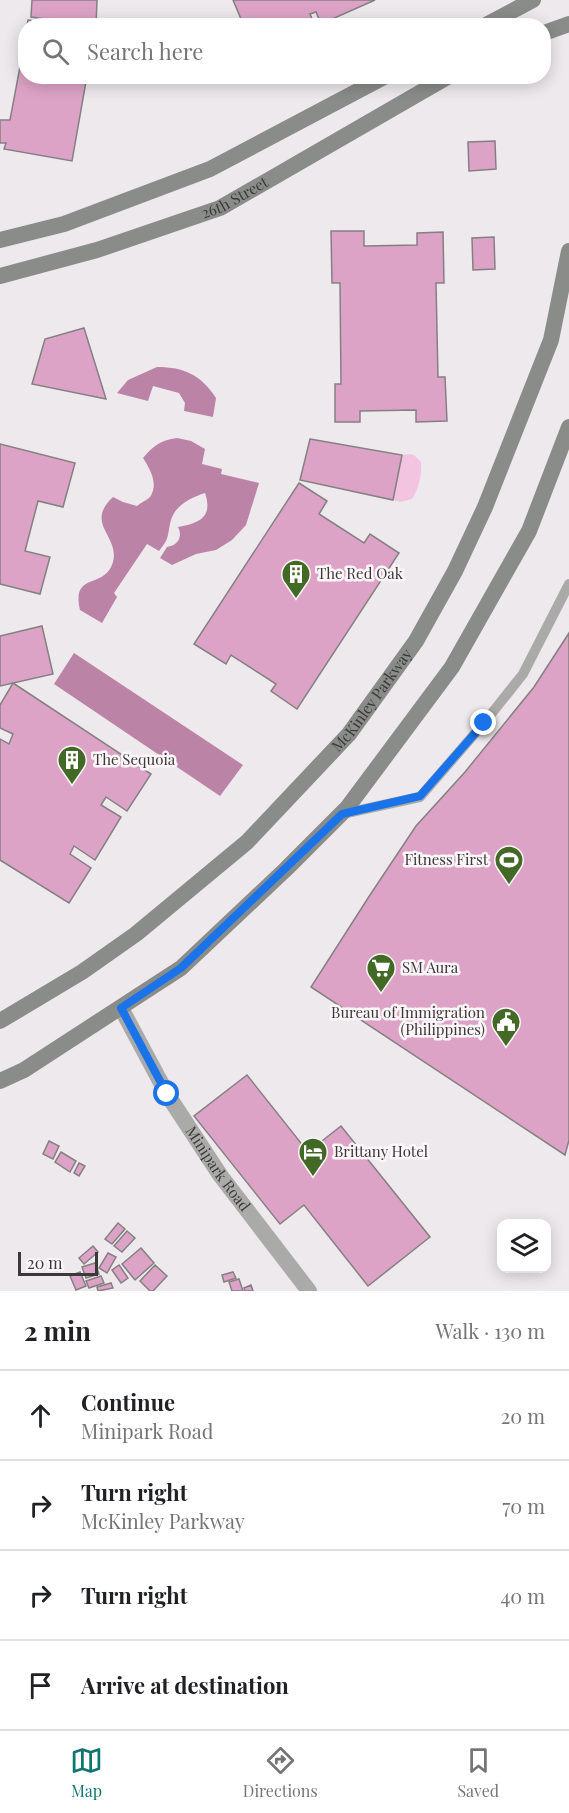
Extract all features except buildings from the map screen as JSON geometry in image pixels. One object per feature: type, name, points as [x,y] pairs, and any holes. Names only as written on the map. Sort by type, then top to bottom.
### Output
[{"type":"main road","points":[[499,18],[533,0]]},
{"type":"main road","points":[[551,30],[569,24]]},
{"type":"main road","points":[[0,240],[64,224],[210,169],[371,84]]},
{"type":"main road","name":"26th Street","points":[[0,276],[97,250],[220,208],[435,84]]},
{"type":"main road","name":"McKinley Parkway","points":[[0,1021],[82,972],[136,934],[247,843],[349,734],[416,641],[455,571],[485,507],[551,340],[569,251]]},
{"type":"main road","points":[[0,1081],[24,1070],[181,968],[342,814],[452,667],[529,531],[569,427]]},
{"type":"street","name":"Minipark Road","points":[[121,1008],[167,1094],[220,1175],[309,1291]]},
{"type":"lane","points":[[342,814],[420,796],[484,723],[523,674],[569,584]]},
{"type":"shaded area","points":[[157,367],[184,371],[204,383],[216,398],[213,417],[184,411],[185,403],[179,393],[153,386],[148,401],[117,393],[128,380]]},
{"type":"shaded area","points":[[177,438],[191,441],[205,449],[202,464],[222,469],[221,474],[259,483],[246,525],[232,540],[216,550],[196,554],[172,565],[160,558],[167,547],[178,540],[180,534],[178,527],[198,521],[206,513],[205,493],[183,504],[175,512],[165,543],[159,551],[147,544],[114,593],[117,597],[102,623],[80,610],[79,598],[80,590],[84,585],[103,576],[109,571],[113,562],[112,545],[102,523],[105,506],[113,497],[137,506],[150,497],[154,482],[143,458],[158,444]]},
{"type":"shaded area","points":[[410,454],[421,462],[418,486],[412,499],[400,502],[393,500],[402,455]]},
{"type":"shaded area","points":[[74,653],[243,765],[220,796],[54,684]]},
{"type":"place","name":"The Red Oak","points":[[296,600]]},
{"type":"place","name":"The Sequoia","points":[[72,786]]},
{"type":"place","name":"Fitness First","points":[[509,886]]},
{"type":"place","name":"SM Aura","points":[[381,994]]},
{"type":"place","name":"Bureau of Immigration (Philippines)","points":[[506,1048]]},
{"type":"place","name":"Brittany Hotel","points":[[313,1178]]},
{"type":"route","points":[[167,1094],[121,1008],[181,968],[342,814],[420,796],[484,723]]}]
